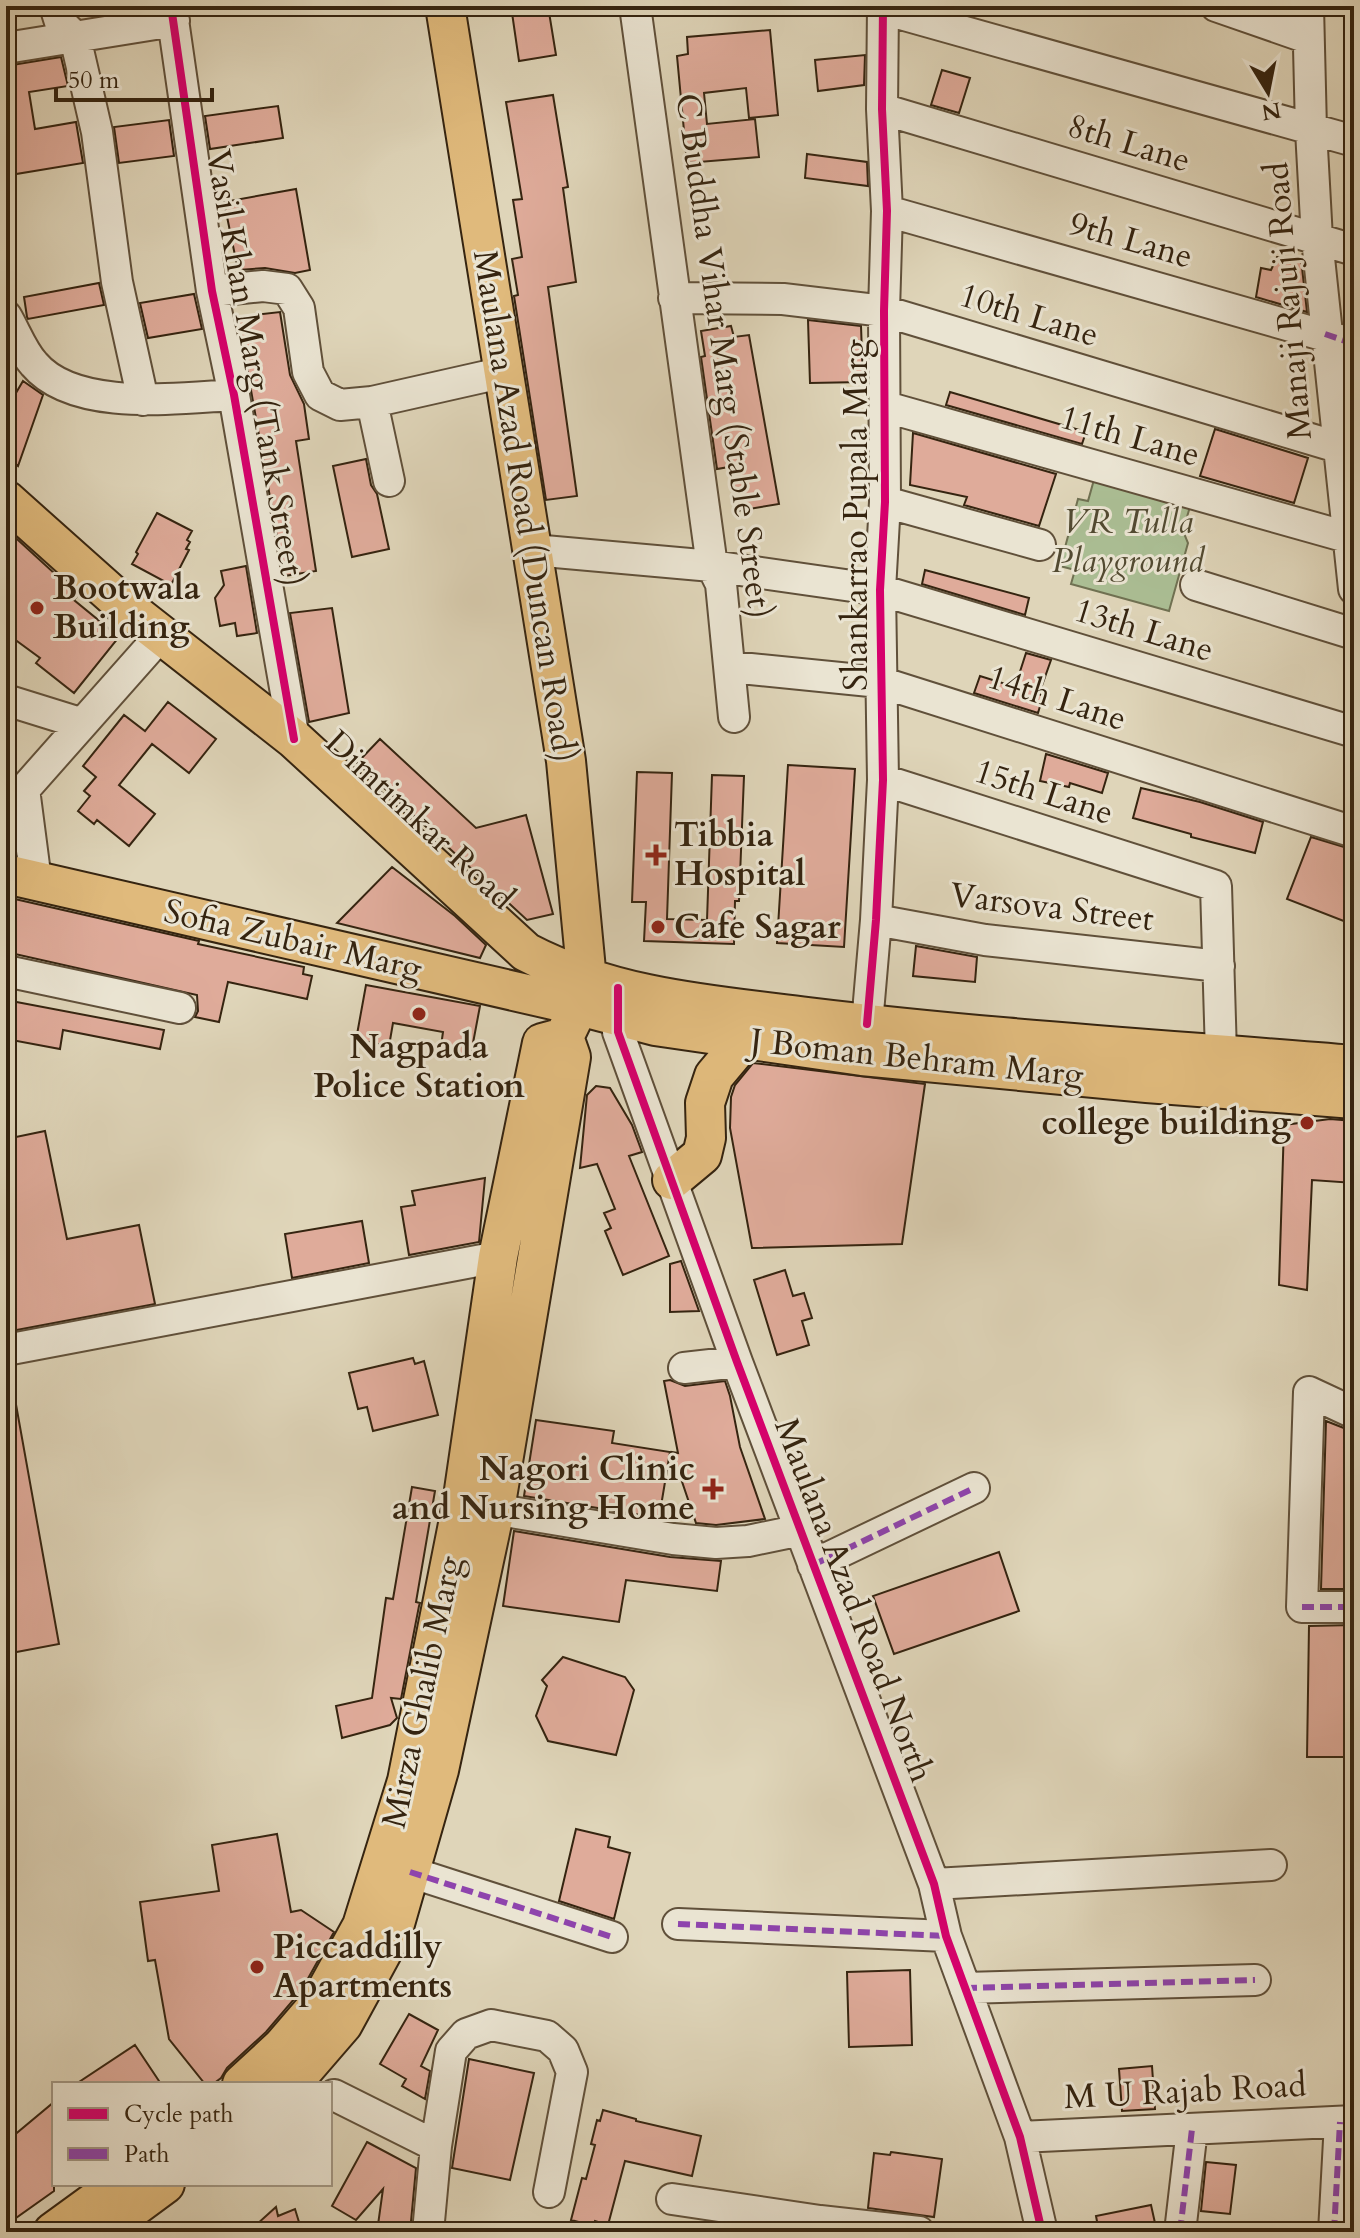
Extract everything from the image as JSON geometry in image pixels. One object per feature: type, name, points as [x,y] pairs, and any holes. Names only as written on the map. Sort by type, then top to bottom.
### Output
[{"type":"main road","name":"Maulana Azad Road (Duncan Road)","points":[[445,6],[566,761],[593,1005]]},
{"type":"main road","name":"Dimtimkar Road","points":[[6,500],[127,608],[294,739],[526,952],[593,1005]]},
{"type":"main road","name":"Sofia Zubair Marg","points":[[21,878],[593,1005]]},
{"type":"main road","name":"J Boman Behram Marg","points":[[593,1005],[661,999],[867,1024],[1354,1065]]},
{"type":"main road","name":"J Boman Behram Marg","points":[[593,1005],[655,1026],[876,1058],[1354,1099]]},
{"type":"main road","name":"Mirza Ghalib Marg","points":[[313,2080],[392,1934],[439,1770],[478,1506],[498,1257],[542,1043],[593,1005]]},
{"type":"main road","name":"Mirza Ghalib Marg","points":[[313,2080],[319,2004],[362,1926],[407,1781],[478,1506],[571,1057],[593,1005]]},
{"type":"main road","points":[[672,1180],[702,1155],[706,1138],[705,1103],[714,1076],[745,1039]]},
{"type":"main road","name":"Mirza Ghalib Marg","points":[[278,2082],[313,2080]]},
{"type":"main road","points":[[53,2232],[116,2186]]},
{"type":"main road","points":[[100,2232],[162,2186]]},
{"type":"street","points":[[55,6],[60,22],[75,37],[97,132],[117,282],[143,400]]},
{"type":"street","name":"C Buddha Vihar Marg (Stable Street)","points":[[635,6],[712,566],[721,584],[734,717]]},
{"type":"street","points":[[1216,6],[1308,38]]},
{"type":"street","name":"Manaji Rajuji Road","points":[[1308,6],[1317,239],[1325,334],[1346,450],[1354,589]]},
{"type":"street","points":[[883,7],[1354,141]]},
{"type":"street","name":"Shankarrao Pupala Marg","points":[[867,1024],[883,780],[880,590],[885,502],[887,211],[882,109],[883,7]]},
{"type":"street","points":[[6,48],[75,37],[172,13]]},
{"type":"street","name":"Vasil Khan Marg (Tank Street)","points":[[172,13],[212,291],[234,395],[294,739]]},
{"type":"street","name":"8th Lane","points":[[882,109],[1354,250]]},
{"type":"street","name":"9th Lane","points":[[887,211],[1354,344]]},
{"type":"street","points":[[212,291],[263,286],[287,289],[299,308],[308,372],[320,395],[340,405],[372,402],[505,372]]},
{"type":"street","name":"10th Lane","points":[[674,298],[783,299],[884,311],[1346,450]]},
{"type":"street","points":[[6,316],[34,364],[66,389],[143,400],[234,395]]},
{"type":"street","points":[[372,402],[389,481]]},
{"type":"street","name":"11th Lane","points":[[886,407],[1351,538]]},
{"type":"street","points":[[885,502],[1040,545]]},
{"type":"street","name":"13th Lane","points":[[533,550],[712,566],[880,590],[1354,732]]},
{"type":"street","points":[[1196,585],[1354,634]]},
{"type":"street","points":[[21,878],[15,800],[161,635]]},
{"type":"street","name":"14th Lane","points":[[731,667],[880,682],[1354,832]]},
{"type":"street","points":[[6,700],[80,723]]},
{"type":"street","name":"15th Lane","points":[[883,780],[1182,876]]},
{"type":"street","name":"Varsova Street","points":[[1182,876],[1216,886],[1221,1054]]},
{"type":"street","name":"Varsova Street","points":[[876,920],[985,940],[1219,966]]},
{"type":"street","points":[[6,971],[180,1008]]},
{"type":"street","name":"Maulana Azad Road North","points":[[593,1005],[618,1032],[737,1362],[934,1884],[946,1936],[1020,2137],[1042,2232]]},
{"type":"street","points":[[6,1350],[498,1257]]},
{"type":"street","points":[[684,1368],[737,1362]]},
{"type":"street","points":[[1354,1413],[1309,1392],[1302,1607],[1354,1607]]},
{"type":"street","points":[[813,1565],[974,1488]]},
{"type":"street","points":[[478,1506],[673,1539],[716,1543],[748,1541],[801,1530]]},
{"type":"street","points":[[934,1884],[1271,1865]]},
{"type":"street","points":[[410,1872],[612,1937]]},
{"type":"street","points":[[678,1924],[946,1936]]},
{"type":"street","points":[[965,1988],[1255,1980]]},
{"type":"street","points":[[428,2232],[436,2146],[451,2051],[466,2034],[491,2025],[547,2036],[563,2050],[572,2072],[549,2192]]},
{"type":"street","points":[[332,2090],[436,2146]]},
{"type":"street","points":[[1334,2232],[1347,2122]]},
{"type":"street","name":"M U Rajab Road","points":[[1020,2137],[1347,2122]]},
{"type":"street","points":[[1180,2232],[1192,2129]]},
{"type":"street","points":[[672,2199],[874,2230],[919,2232]]},
{"type":"green space","name":"VR Tulla Playground","points":[[1097,469],[1193,496],[1183,531],[1188,543],[1169,611],[1071,584],[1075,570],[1060,566],[1078,499],[1088,501]]},
{"type":"building","points":[[511,6],[548,6],[556,55],[519,61]]},
{"type":"building","points":[[770,30],[778,115],[749,118],[746,88],[704,93],[707,124],[755,119],[759,157],[687,163],[677,56],[688,54],[687,37]]},
{"type":"building","points":[[865,55],[864,85],[818,91],[815,60]]},
{"type":"building","points":[[61,57],[68,86],[29,92],[35,129],[76,122],[83,163],[10,175],[6,150],[6,66]]},
{"type":"building","points":[[942,70],[970,78],[959,113],[931,105]]},
{"type":"building","points":[[553,95],[568,187],[563,188],[576,282],[548,287],[577,496],[546,500],[514,296],[518,295],[512,259],[522,257],[513,200],[522,199],[506,102]]},
{"type":"building","points":[[278,106],[283,138],[210,149],[205,116]]},
{"type":"building","points":[[169,120],[174,156],[119,163],[114,127]]},
{"type":"building","points":[[807,154],[867,162],[868,186],[805,178]]},
{"type":"building","points":[[296,189],[310,270],[295,273],[265,268],[238,270],[224,202]]},
{"type":"building","points":[[1277,257],[1301,259],[1307,312],[1256,297],[1261,268],[1271,270]]},
{"type":"building","points":[[99,283],[104,305],[27,317],[24,297]]},
{"type":"building","points":[[194,294],[202,329],[148,338],[140,303]]},
{"type":"building","points":[[280,312],[290,375],[304,404],[309,439],[296,441],[316,571],[284,576],[238,317]]},
{"type":"building","points":[[808,320],[861,326],[863,382],[810,383]]},
{"type":"building","points":[[731,326],[734,337],[749,335],[779,504],[737,511],[729,467],[717,469],[701,357],[705,356],[701,331]]},
{"type":"building","points":[[23,381],[43,395],[18,466],[6,456],[6,410]]},
{"type":"building","points":[[950,392],[1086,432],[1082,444],[946,405]]},
{"type":"building","points":[[1215,429],[1308,458],[1294,503],[1200,476]]},
{"type":"building","points":[[913,433],[1056,474],[1039,526],[964,505],[967,497],[910,485]]},
{"type":"building","points":[[366,459],[389,549],[352,557],[333,466]]},
{"type":"building","points":[[157,513],[192,531],[187,540],[190,542],[186,549],[189,550],[171,585],[132,564]]},
{"type":"building","points":[[6,529],[78,595],[74,600],[119,637],[74,693],[36,663],[40,658],[6,633]]},
{"type":"building","points":[[246,566],[257,633],[237,636],[235,623],[220,626],[215,598],[224,585],[221,571]]},
{"type":"building","points":[[925,570],[1029,598],[1025,615],[922,584]]},
{"type":"building","points":[[332,608],[349,713],[309,722],[290,613]]},
{"type":"building","points":[[1026,653],[1051,660],[1039,694],[1043,696],[1038,713],[974,693],[980,676],[1015,687]]},
{"type":"building","points":[[168,702],[216,739],[189,773],[152,744],[119,785],[155,814],[129,846],[97,820],[94,824],[78,811],[90,796],[84,791],[96,777],[83,766],[124,715],[145,731]]},
{"type":"building","points":[[380,739],[476,828],[526,815],[553,914],[527,920],[357,763]]},
{"type":"building","points":[[1046,754],[1108,773],[1102,793],[1070,783],[1069,787],[1040,781]]},
{"type":"building","points":[[788,765],[855,769],[844,947],[777,943]]},
{"type":"building","points":[[637,772],[672,773],[667,919],[707,920],[712,775],[744,776],[739,901],[735,901],[734,944],[644,941],[646,902],[632,902]]},
{"type":"building","points":[[1141,788],[1263,822],[1255,853],[1133,818]]},
{"type":"building","points":[[1311,837],[1354,850],[1354,925],[1287,899]]},
{"type":"building","points":[[392,867],[455,916],[486,945],[480,958],[337,923]]},
{"type":"building","points":[[6,897],[304,967],[303,974],[312,976],[307,999],[228,982],[219,1022],[195,1017],[198,1011],[197,995],[6,952]]},
{"type":"building","points":[[916,946],[977,957],[975,982],[913,976]]},
{"type":"building","name":"Nagpada Police Station","points":[[366,985],[480,1006],[470,1059],[440,1053],[443,1032],[393,1023],[389,1046],[356,1040]]},
{"type":"building","points":[[6,1000],[164,1030],[160,1049],[63,1030],[60,1049],[6,1039]]},
{"type":"building","points":[[753,1063],[925,1084],[902,1244],[752,1248],[730,1128],[731,1097],[735,1085]]},
{"type":"building","points":[[596,1086],[610,1088],[632,1125],[642,1152],[629,1156],[669,1256],[623,1275],[605,1231],[611,1228],[604,1213],[615,1209],[597,1164],[580,1168],[587,1095]]},
{"type":"building","points":[[1330,1119],[1354,1121],[1354,1183],[1312,1180],[1307,1290],[1279,1285],[1284,1125]]},
{"type":"building","points":[[45,1131],[67,1239],[139,1225],[155,1304],[6,1332],[6,1139]]},
{"type":"building","points":[[485,1178],[479,1242],[409,1255],[401,1207],[415,1205],[412,1191]]},
{"type":"building","points":[[362,1221],[369,1263],[292,1278],[285,1234]]},
{"type":"building","points":[[681,1261],[699,1311],[670,1312],[670,1264]]},
{"type":"building","points":[[785,1270],[793,1296],[804,1293],[812,1318],[802,1321],[809,1345],[777,1355],[754,1280]]},
{"type":"building","points":[[413,1358],[415,1364],[424,1361],[438,1415],[373,1431],[367,1407],[358,1409],[349,1373]]},
{"type":"building","points":[[664,1381],[685,1386],[725,1381],[740,1447],[765,1519],[716,1525],[696,1523],[672,1452],[678,1453]]},
{"type":"building","points":[[15,1399],[59,1644],[6,1654],[6,1400]]},
{"type":"building","points":[[536,1420],[614,1431],[612,1443],[670,1452],[659,1518],[524,1496]]},
{"type":"building","points":[[1326,1421],[1354,1432],[1354,1589],[1321,1589]]},
{"type":"building","points":[[412,1487],[435,1491],[416,1602],[420,1603],[401,1699],[391,1698],[397,1718],[390,1725],[342,1738],[336,1706],[372,1698],[386,1598],[393,1599]]},
{"type":"building","points":[[514,1531],[670,1557],[721,1561],[717,1591],[626,1580],[619,1622],[503,1606]]},
{"type":"building","points":[[999,1552],[1019,1611],[894,1654],[873,1596]]},
{"type":"building","points":[[1354,1625],[1354,1757],[1307,1757],[1309,1626]]},
{"type":"building","points":[[563,1657],[625,1677],[634,1690],[616,1755],[548,1741],[536,1716],[547,1686],[542,1680]]},
{"type":"building","points":[[576,1829],[610,1837],[608,1847],[630,1853],[614,1919],[559,1901]]},
{"type":"building","points":[[277,1834],[291,1912],[301,1910],[334,1932],[301,1991],[266,2032],[227,2068],[221,2078],[216,2082],[203,2082],[169,2039],[155,1960],[148,1961],[140,1902],[219,1891],[212,1845]]},
{"type":"building","points":[[910,1970],[912,2045],[849,2047],[847,1972]]},
{"type":"building","points":[[409,2014],[438,2030],[421,2066],[430,2071],[425,2099],[402,2086],[406,2079],[380,2064]]},
{"type":"building","points":[[135,2045],[160,2082],[79,2082]]},
{"type":"building","points":[[469,2059],[534,2073],[510,2180],[452,2168]]},
{"type":"building","points":[[1152,2066],[1155,2109],[1122,2111],[1119,2069]]},
{"type":"building","points":[[52,2104],[54,2191],[6,2225],[6,2142]]},
{"type":"building","points":[[603,2110],[701,2136],[692,2176],[625,2161],[608,2225],[595,2221],[594,2226],[571,2220],[595,2145],[591,2144],[597,2120],[600,2121]]},
{"type":"building","points":[[367,2142],[416,2168],[410,2232],[377,2232],[383,2189],[356,2220],[332,2206]]},
{"type":"building","points":[[891,2152],[942,2159],[934,2217],[868,2208],[874,2153],[890,2155]]},
{"type":"building","points":[[1206,2162],[1236,2165],[1230,2214],[1201,2211]]},
{"type":"building","points":[[1151,2205],[1157,2232],[1099,2232],[1096,2216]]},
{"type":"building","points":[[276,2207],[278,2216],[295,2209],[302,2232],[241,2232],[255,2226]]},
{"type":"marked path","points":[[1325,334],[1354,344]]},
{"type":"marked path","points":[[813,1565],[974,1488]]},
{"type":"marked path","points":[[1302,1607],[1354,1607]]},
{"type":"marked path","points":[[410,1872],[612,1937]]},
{"type":"marked path","points":[[678,1924],[946,1936]]},
{"type":"marked path","points":[[965,1988],[1255,1980]]},
{"type":"marked path","points":[[1334,2232],[1340,2122]]},
{"type":"marked path","points":[[1180,2232],[1192,2129]]},
{"type":"cycle path","points":[[171,6],[212,291],[234,395],[294,739]]},
{"type":"cycle path","points":[[867,1024],[883,780],[880,590],[885,502],[887,211],[882,109],[883,6]]},
{"type":"cycle path","points":[[618,988],[618,1032],[737,1362],[934,1884],[946,1936],[1020,2137],[1042,2232]]},
{"type":"place","name":"Bootwala Building","points":[[37,608]]},
{"type":"place","name":"Tibbia Hospital","points":[[656,855]]},
{"type":"place","name":"Cafe Sagar","points":[[658,927]]},
{"type":"place","name":"Nagpada Police Station","points":[[419,1014]]},
{"type":"place","name":"college building","points":[[1307,1123]]},
{"type":"place","name":"Nagori Clinic and Nursing Home","points":[[713,1489]]},
{"type":"place","name":"Piccaddilly Apartments","points":[[257,1967]]}]
